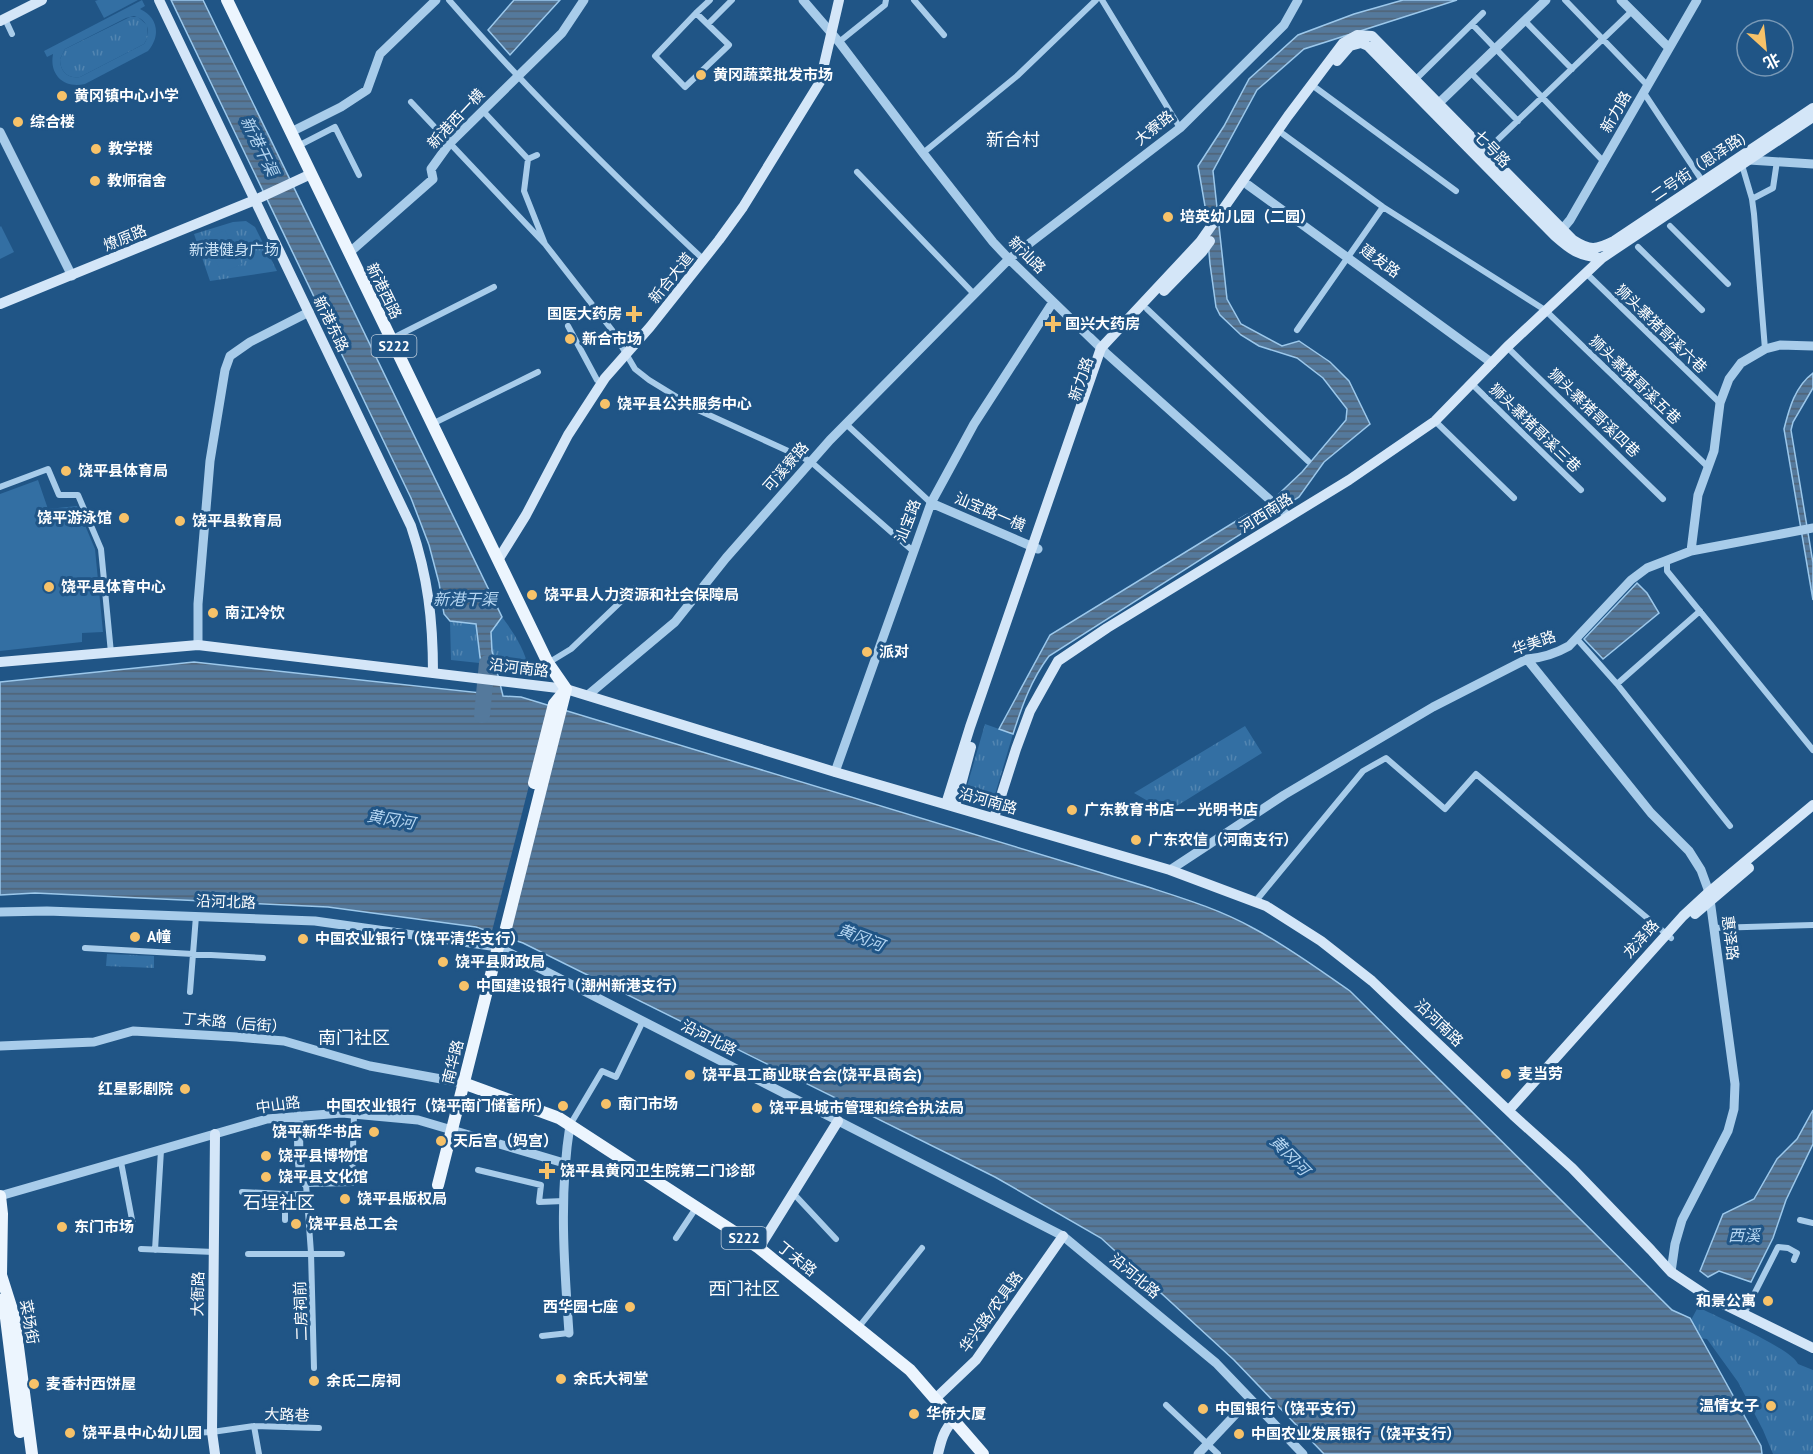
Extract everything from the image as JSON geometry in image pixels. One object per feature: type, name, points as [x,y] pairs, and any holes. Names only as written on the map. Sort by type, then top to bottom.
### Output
[{"type":"main road","points":[[2,20],[42,0]]},
{"type":"main road","name":"新港东路","points":[[159,0],[258,199],[411,526],[430,599],[433,673]]},
{"type":"main road","name":"新港西路","points":[[227,0],[548,663],[566,689]]},
{"type":"main road","name":"新合大道","points":[[498,560],[526,515],[568,435],[602,383],[704,261],[742,207],[820,82],[839,0]]},
{"type":"main road","name":"七号路","points":[[1370,41],[1415,80],[1486,151],[1574,251],[1584,257],[1600,254]]},
{"type":"main road","name":"七号路","points":[[1370,41],[1559,233]]},
{"type":"main road","name":"新力路","points":[[951,805],[1035,548],[1103,351],[1147,309],[1201,247],[1248,185],[1336,56],[1350,46],[1370,41]]},
{"type":"main road","points":[[1224,216],[1288,116],[1336,56]]},
{"type":"main road","name":"二号街（恩泽路)","points":[[1600,254],[1614,241],[1703,182],[1750,156],[1813,108]]},
{"type":"main road","name":"二号街（恩泽路)","points":[[1600,254],[1813,117]]},
{"type":"main road","name":"燎原路","points":[[0,304],[258,199],[311,174]]},
{"type":"main road","points":[[1103,351],[1201,247]]},
{"type":"main road","name":"河西南路","points":[[994,818],[1030,711],[1058,661],[1107,628],[1395,450],[1435,421],[1507,347],[1586,273],[1600,254]]},
{"type":"main road","name":"沿河南路","points":[[0,662],[198,645],[566,689],[836,772],[1170,870],[1266,906],[1321,941],[1372,981],[1572,1168],[1671,1272],[1707,1296],[1813,1348]]},
{"type":"main road","name":"南华路","points":[[438,1185],[498,947],[496,939],[554,704],[566,689]]},
{"type":"main road","name":"龙泽路","points":[[1511,1113],[1669,936],[1710,896],[1813,806]]},
{"type":"main road","name":"龙泽路","points":[[1710,896],[1813,814]]},
{"type":"main road","name":"丁未路","points":[[463,1083],[560,1118],[759,1248],[910,1370],[983,1454]]},
{"type":"main road","points":[[759,1248],[838,1121]]},
{"type":"main road","name":"大衙路","points":[[215,1134],[212,1432],[215,1454]]},
{"type":"main road","name":"菜场街","points":[[0,1196],[2,1275],[14,1316],[32,1454]]},
{"type":"main road","name":"华兴路/农具路","points":[[935,1399],[976,1360],[1064,1236]]},
{"type":"main road","name":"菜场街","points":[[0,1300],[6,1318],[23,1454]]},
{"type":"main road","points":[[938,1454],[941,1439],[948,1425],[954,1420]]},
{"type":"street","points":[[291,132],[341,107],[367,90],[380,54],[436,0]]},
{"type":"street","points":[[449,0],[518,78],[704,261]]},
{"type":"street","name":"新港西一横","points":[[349,253],[434,179],[431,169],[449,144],[562,33],[584,0]]},
{"type":"street","points":[[696,13],[729,45],[685,87],[656,56],[696,13],[710,0]]},
{"type":"street","points":[[708,24],[732,0]]},
{"type":"street","name":"新汕路","points":[[803,0],[993,242],[1103,351],[1289,517]]},
{"type":"street","points":[[838,42],[885,5],[886,0]]},
{"type":"street","points":[[914,0],[944,36]]},
{"type":"street","points":[[923,153],[1017,76],[1096,0]]},
{"type":"street","points":[[1102,0],[1180,128]]},
{"type":"street","name":"大寮路","points":[[1009,259],[1180,128],[1284,25],[1298,0]]},
{"type":"street","points":[[1438,103],[1546,0]]},
{"type":"street","points":[[1565,0],[1603,39],[1646,90],[1703,182]]},
{"type":"street","points":[[1621,0],[1669,48]]},
{"type":"street","name":"新力路","points":[[1559,233],[1604,162],[1696,0]]},
{"type":"street","points":[[1486,151],[1632,11]]},
{"type":"street","points":[[1415,80],[1483,13]]},
{"type":"street","points":[[2,20],[12,34]]},
{"type":"street","points":[[1524,20],[1572,69]]},
{"type":"street","points":[[1472,24],[1604,162]]},
{"type":"street","points":[[1470,72],[1518,121]]},
{"type":"street","points":[[1316,88],[1456,191]]},
{"type":"street","points":[[411,102],[545,243],[612,330],[635,369],[675,398],[810,461],[913,551]]},
{"type":"street","points":[[483,111],[528,159]]},
{"type":"street","points":[[298,146],[335,127],[359,175]]},
{"type":"street","points":[[0,132],[72,276]]},
{"type":"street","name":"狮头寨猪哥溪五巷","points":[[1283,134],[1383,207],[1545,310],[1708,466]]},
{"type":"street","points":[[528,159],[537,155]]},
{"type":"street","points":[[1765,349],[1750,156],[1813,164]]},
{"type":"street","points":[[528,159],[524,191],[545,243]]},
{"type":"street","points":[[1752,199],[1773,188],[1777,161]]},
{"type":"street","points":[[856,172],[974,294]]},
{"type":"street","name":"建发路","points":[[1248,185],[1492,363]]},
{"type":"street","points":[[1297,330],[1383,207]]},
{"type":"street","points":[[1670,226],[1728,284]]},
{"type":"street","points":[[1638,247],[1702,310]]},
{"type":"street","name":"可溪寮路","points":[[588,695],[675,622],[726,558],[810,461],[1009,259]]},
{"type":"street","name":"狮头寨猪哥溪六巷","points":[[1586,273],[1720,403]]},
{"type":"street","points":[[391,339],[494,287]]},
{"type":"street","name":"汕宝路","points":[[836,772],[931,503],[974,424],[1053,302]]},
{"type":"street","points":[[1147,309],[1308,461]]},
{"type":"street","points":[[198,645],[198,604],[210,461],[225,370],[230,356],[250,342],[309,312]]},
{"type":"street","points":[[568,326],[597,380],[602,383]]},
{"type":"street","points":[[1690,551],[1698,495],[1714,451],[1720,403],[1729,379],[1741,363],[1765,349],[1780,345],[1813,346]]},
{"type":"street","name":"狮头寨猪哥溪四巷","points":[[1507,347],[1663,499]]},
{"type":"street","points":[[432,424],[538,372]]},
{"type":"street","name":"狮头寨猪哥溪三巷","points":[[1472,384],[1581,490]]},
{"type":"street","points":[[1435,421],[1514,498]]},
{"type":"street","points":[[846,423],[931,503]]},
{"type":"street","points":[[0,487],[48,469],[59,495],[78,495],[101,549],[111,654]]},
{"type":"street","name":"汕宝路一横","points":[[931,503],[1035,548]]},
{"type":"street","name":"华美路","points":[[1170,870],[1284,795],[1424,712],[1527,659],[1557,653],[1569,646],[1631,580],[1647,568],[1690,551],[1813,528]]},
{"type":"street","points":[[1667,560],[1667,571],[1813,750]]},
{"type":"street","points":[[548,663],[572,649],[634,589]]},
{"type":"street","points":[[1617,684],[1700,611]]},
{"type":"street","points":[[1577,639],[1617,684],[1730,826]]},
{"type":"street","name":"惠泽路","points":[[1527,659],[1651,813],[1689,851],[1701,870],[1710,896],[1735,1084],[1734,1109],[1728,1131],[1682,1220],[1675,1244],[1671,1272]]},
{"type":"street","points":[[1254,902],[1364,771],[1386,758],[1445,809],[1476,774],[1669,936]]},
{"type":"street","name":"沿河北路","points":[[0,912],[47,911],[315,921],[498,947],[1064,1236],[1216,1364],[1303,1454]]},
{"type":"street","points":[[190,992],[195,916]]},
{"type":"street","points":[[1713,928],[1813,925]]},
{"type":"street","points":[[85,948],[263,958]]},
{"type":"street","points":[[542,1336],[569,1334],[564,1260],[564,1163],[570,1125],[603,1071],[616,1077],[643,1022]]},
{"type":"street","name":"丁未路（后街）","points":[[0,1046],[94,1042],[133,1030],[237,1037],[285,1041],[370,1065],[463,1083]]},
{"type":"street","points":[[242,1192],[285,1194],[352,1183],[354,1114]]},
{"type":"street","name":"中山路","points":[[0,1196],[267,1119],[299,1116],[354,1114],[418,1120],[564,1163]]},
{"type":"street","points":[[299,1116],[300,1170],[307,1189]]},
{"type":"street","points":[[155,1250],[161,1150]]},
{"type":"street","points":[[121,1162],[133,1225]]},
{"type":"street","points":[[478,1170],[541,1185],[539,1202],[564,1201]]},
{"type":"street","name":"二房祠前","points":[[307,1189],[314,1368]]},
{"type":"street","points":[[792,1193],[836,1239]]},
{"type":"street","points":[[285,1194],[285,1220]]},
{"type":"street","points":[[676,1238],[697,1207]]},
{"type":"street","points":[[1800,1220],[1813,1223]]},
{"type":"street","points":[[1744,1314],[1778,1247],[1788,1248],[1797,1253],[1794,1260]]},
{"type":"street","points":[[858,1328],[922,1248]]},
{"type":"street","points":[[141,1250],[214,1252]]},
{"type":"street","points":[[248,1254],[342,1254]]},
{"type":"street","points":[[1198,1454],[1250,1399]]},
{"type":"street","points":[[1167,1404],[1218,1454]]},
{"type":"street","points":[[254,1426],[259,1454]]},
{"type":"street","name":"大路巷","points":[[169,1434],[212,1432],[254,1426],[319,1428]]},
{"type":"green space","points":[[138,0],[104,18],[95,1]]},
{"type":"green space","points":[[142,0],[145,6],[140,9],[151,17],[156,27],[155,39],[148,51],[85,84],[71,84],[60,79],[53,68],[53,54],[47,57],[44,51]],"holes":[[[134,16],[143,20],[148,31],[144,44],[80,77],[68,76],[63,71],[60,59],[65,49],[126,18]]]},
{"type":"green space","points":[[130,17],[138,17],[147,25],[148,37],[144,44],[80,77],[68,76],[63,71],[60,59],[65,49]]},
{"type":"green space","name":"新港健身广场","points":[[246,221],[255,227],[277,271],[210,281],[194,234],[233,222]]},
{"type":"green space","points":[[0,227],[14,252],[0,259]]},
{"type":"green space","points":[[225,230],[242,264],[222,273],[205,240]]},
{"type":"green space","name":"饶平县体育中心","points":[[38,480],[48,509],[77,506],[95,549],[103,632],[82,633],[82,642],[0,651],[0,494]]},
{"type":"green space","points":[[502,617],[522,648],[528,668],[451,660],[450,621],[476,624],[478,633],[491,631]]},
{"type":"green space","points":[[985,724],[1013,734],[991,808],[963,800]]},
{"type":"green space","points":[[1245,726],[1262,753],[1167,812],[1134,793]]},
{"type":"green space","points":[[107,954],[154,956],[154,968],[106,966]]},
{"type":"green space","points":[[1698,1307],[1752,1333],[1782,1350],[1798,1364],[1813,1370],[1813,1454],[1773,1454],[1738,1382],[1707,1339],[1693,1337],[1690,1322]]},
{"type":"water","name":"黄冈河","points":[[171,0],[203,0],[502,617],[491,632],[492,651],[503,696],[521,697],[1145,886],[1227,915],[1278,942],[1350,991],[1672,1310],[1690,1318],[1761,1446],[1762,1454],[1324,1454],[1234,1360],[1101,1238],[995,1177],[523,943],[476,927],[328,907],[35,893],[0,895],[0,682],[194,662],[490,694],[480,657],[476,624],[450,621],[444,614],[429,545],[411,498]]},
{"type":"water","points":[[514,0],[560,0],[510,55],[488,30]]},
{"type":"water","points":[[1403,0],[1457,0],[1304,49],[1257,90],[1213,171],[1227,299],[1241,324],[1282,346],[1299,341],[1330,362],[1349,381],[1370,424],[1324,462],[1299,497],[1049,656],[1032,684],[1013,734],[999,729],[1050,635],[1246,515],[1266,506],[1302,472],[1346,420],[1347,409],[1323,378],[1297,358],[1259,346],[1241,335],[1220,315],[1216,307],[1205,206],[1198,166],[1224,126],[1249,79],[1298,35],[1354,14]]},
{"type":"water","points":[[1813,373],[1813,388],[1793,422],[1791,430],[1813,563],[1813,600],[1784,429],[1797,391]]},
{"type":"water","points":[[1637,583],[1647,593],[1659,613],[1603,659],[1584,639]]},
{"type":"water","name":"西溪","points":[[1813,1110],[1813,1144],[1786,1200],[1773,1238],[1751,1282],[1719,1271],[1708,1277],[1700,1271],[1723,1214],[1754,1199],[1777,1159],[1797,1139]]},
{"type":"pier","points":[[550,703],[509,941],[491,935]]},
{"type":"waterway","name":"新港干渠","points":[[482,715],[487,663]]},
{"type":"place","name":"黄冈蔬菜批发市场","points":[[701,75]]},
{"type":"place","name":"黄冈镇中心小学","points":[[62,96]]},
{"type":"place","name":"综合楼","points":[[18,122]]},
{"type":"place","name":"教学楼","points":[[96,149]]},
{"type":"place","name":"教师宿舍","points":[[95,181]]},
{"type":"place","name":"培英幼儿园（二园）","points":[[1168,217]]},
{"type":"place","name":"国医大药房","points":[[634,314]]},
{"type":"place","name":"国兴大药房","points":[[1053,324]]},
{"type":"place","name":"新合市场","points":[[570,339]]},
{"type":"place","name":"饶平县公共服务中心","points":[[605,404]]},
{"type":"place","name":"饶平县体育局","points":[[66,471]]},
{"type":"place","name":"饶平游泳馆","points":[[124,518]]},
{"type":"place","name":"饶平县教育局","points":[[180,521]]},
{"type":"place","name":"饶平县体育中心","points":[[49,587]]},
{"type":"place","name":"饶平县人力资源和社会保障局","points":[[532,595]]},
{"type":"place","name":"南江冷饮","points":[[213,613]]},
{"type":"place","name":"派对","points":[[867,652]]},
{"type":"place","name":"广东教育书店——光明书店","points":[[1072,810]]},
{"type":"place","name":"广东农信（河南支行）","points":[[1136,840]]},
{"type":"place","name":"A幢","points":[[135,937]]},
{"type":"place","name":"中国农业银行（饶平清华支行）","points":[[303,939]]},
{"type":"place","name":"饶平县财政局","points":[[443,962]]},
{"type":"place","name":"中国建设银行（潮州新港支行）","points":[[464,986]]},
{"type":"place","name":"麦当劳","points":[[1506,1074]]},
{"type":"place","name":"饶平县工商业联合会(饶平县商会)","points":[[690,1075]]},
{"type":"place","name":"红星影剧院","points":[[185,1089]]},
{"type":"place","name":"南门市场","points":[[606,1104]]},
{"type":"place","name":"中国农业银行（饶平南门储蓄所）","points":[[563,1106]]},
{"type":"place","name":"饶平县城市管理和综合执法局","points":[[757,1108]]},
{"type":"place","name":"饶平新华书店","points":[[374,1132]]},
{"type":"place","name":"天后宫（妈宫）","points":[[441,1141]]},
{"type":"place","name":"饶平县博物馆","points":[[266,1156]]},
{"type":"place","name":"饶平县黄冈卫生院第二门诊部","points":[[547,1171]]},
{"type":"place","name":"饶平县文化馆","points":[[266,1177]]},
{"type":"place","name":"饶平县版权局","points":[[345,1199]]},
{"type":"place","name":"饶平县总工会","points":[[296,1224]]},
{"type":"place","name":"东门市场","points":[[62,1227]]},
{"type":"place","name":"和景公寓","points":[[1768,1301]]},
{"type":"place","name":"西华园七座","points":[[630,1307]]},
{"type":"place","name":"余氏大祠堂","points":[[561,1379]]},
{"type":"place","name":"余氏二房祠","points":[[314,1381]]},
{"type":"place","name":"麦香村西饼屋","points":[[34,1384]]},
{"type":"place","name":"温情女子","points":[[1771,1406]]},
{"type":"place","name":"中国银行（饶平支行）","points":[[1203,1409]]},
{"type":"place","name":"华侨大厦","points":[[914,1414]]},
{"type":"place","name":"饶平县中心幼儿园","points":[[70,1433]]},
{"type":"place","name":"中国农业发展银行（饶平支行）","points":[[1239,1434]]},
{"type":"district","name":"新合村","points":[[1013,140]]},
{"type":"district","name":"南门社区","points":[[354,1038]]},
{"type":"district","name":"石埕社区","points":[[279,1203]]},
{"type":"district","name":"西门社区","points":[[744,1289]]}]
